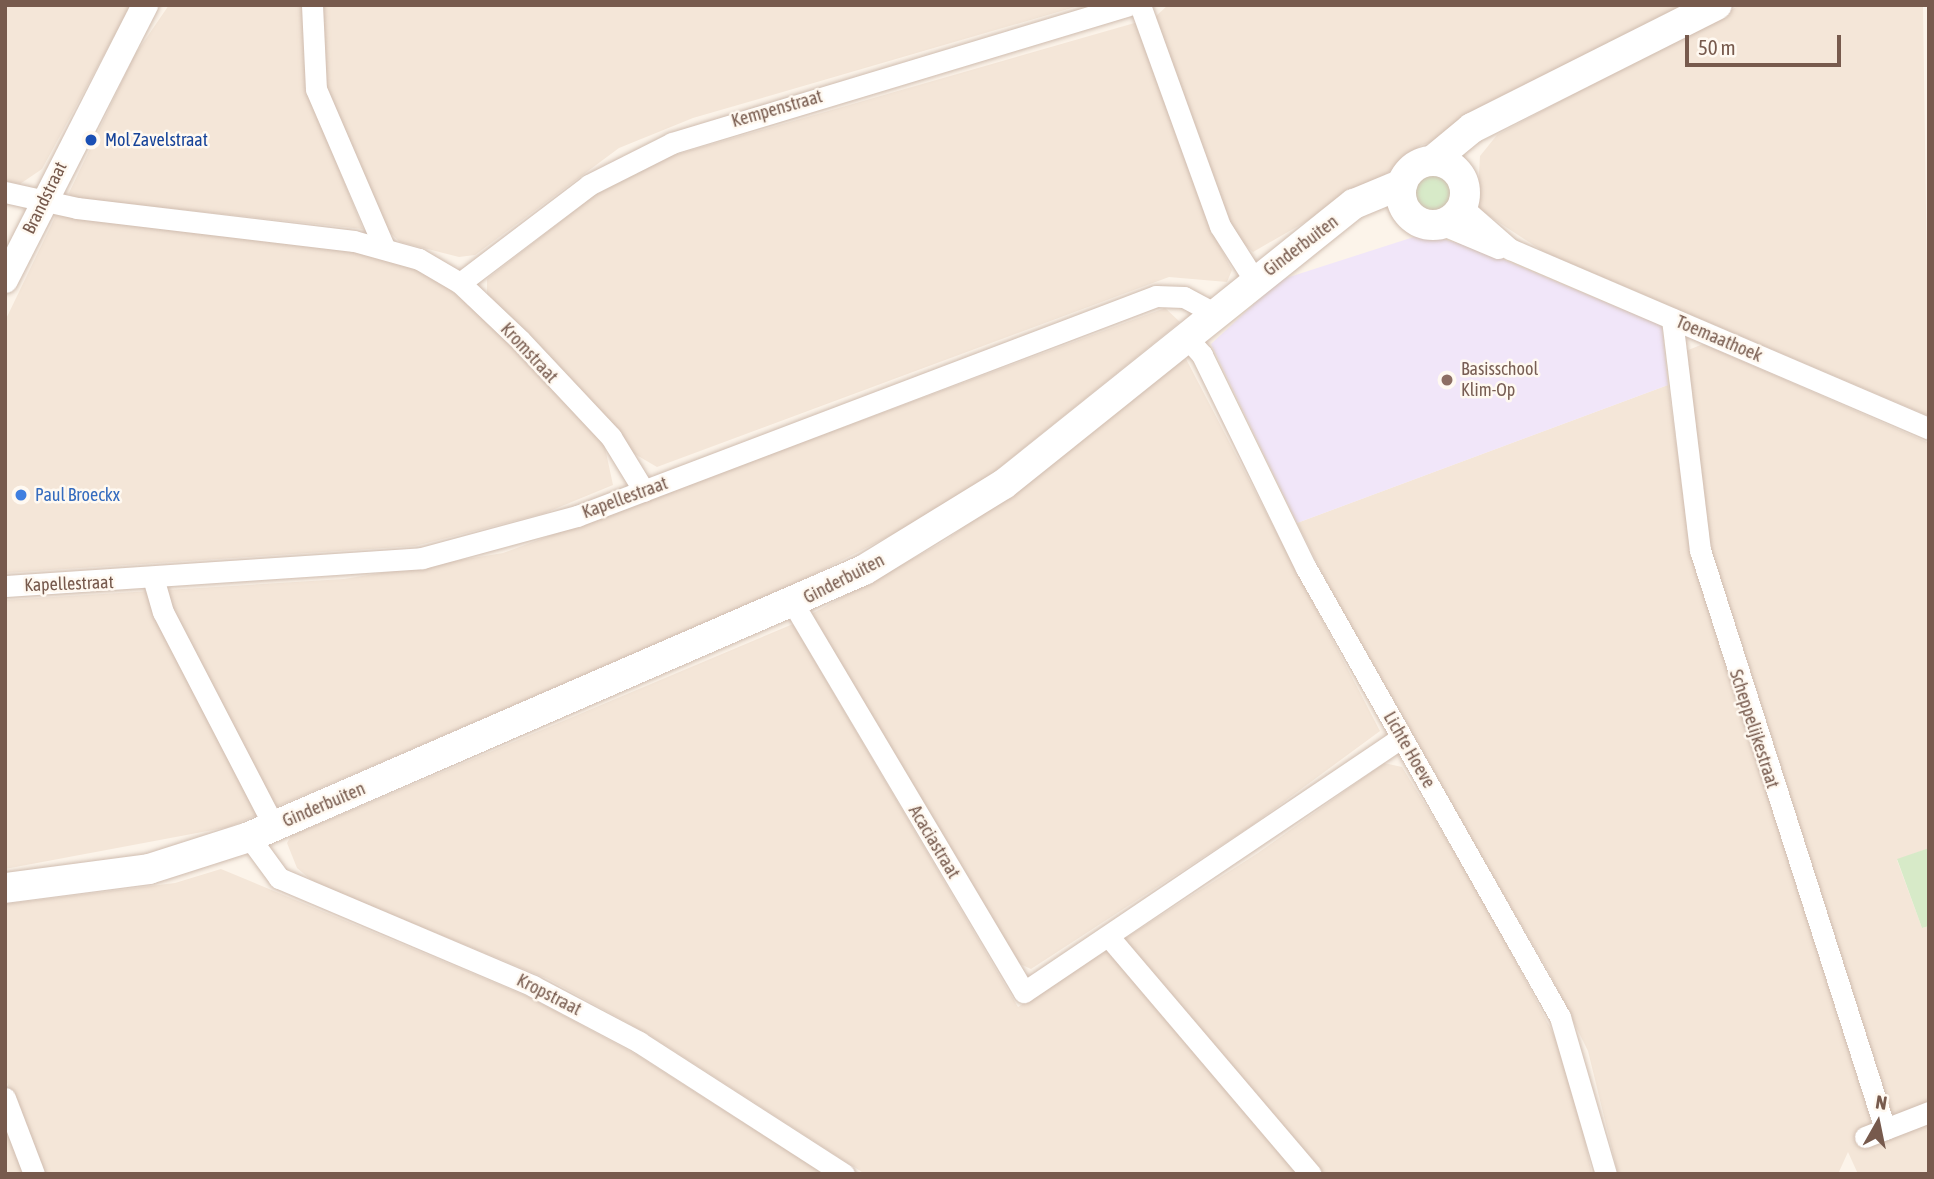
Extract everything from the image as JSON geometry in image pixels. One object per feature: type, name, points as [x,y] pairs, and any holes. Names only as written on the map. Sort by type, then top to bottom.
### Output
[{"type":"main road","points":[[1445,166],[1465,189],[1451,216],[1420,222],[1403,196],[1413,167],[1445,166],[1484,124],[1717,5]]},
{"type":"main road","name":"Ginderbuiten","points":[[5,888],[149,869],[262,832],[793,605],[934,532],[994,491],[1214,313],[1345,213],[1403,196]]},
{"type":"street","name":"Brandstraat","points":[[5,280],[43,200],[145,5]]},
{"type":"street","points":[[312,5],[316,89],[385,249]]},
{"type":"street","name":"Kempenstraat","points":[[460,283],[589,185],[672,142],[1128,5]]},
{"type":"street","points":[[1140,5],[1220,226],[1255,281]]},
{"type":"street","name":"Kromstraat","points":[[5,192],[43,200],[385,249],[460,283],[611,438],[644,491]]},
{"type":"street","name":"Toemaathoek","points":[[1451,216],[1510,249],[1929,429]]},
{"type":"street","name":"Kapellestraat","points":[[5,586],[155,581],[422,558],[499,540],[644,491],[1156,296],[1184,297],[1214,313]]},
{"type":"street","name":"Scheppelijkestraat","points":[[1672,319],[1700,550],[1885,1129]]},
{"type":"street","name":"Lichte Hoeve","points":[[1186,337],[1202,355],[1306,568],[1560,1017],[1606,1174]]},
{"type":"street","name":"Ginderbuiten","points":[[155,581],[163,612],[262,832]]},
{"type":"street","name":"Acaciastraat","points":[[793,605],[1024,992],[1401,738]]},
{"type":"street","name":"Kropstraat","points":[[262,832],[279,878],[533,986],[639,1042],[844,1174]]},
{"type":"street","points":[[1109,937],[1311,1174]]},
{"type":"street","points":[[5,1098],[34,1174]]},
{"type":"street","points":[[1865,1137],[1929,1112]]},
{"type":"shaded area","points":[[5,5],[131,5],[42,169],[20,184],[5,181]]},
{"type":"shaded area","points":[[169,5],[307,5],[304,61],[311,99],[363,229],[72,198],[69,193],[134,56]]},
{"type":"shaded area","points":[[318,5],[1082,5],[693,118],[619,148],[475,255],[459,257],[400,242],[387,230],[327,101]]},
{"type":"shaded area","points":[[1168,5],[1689,5],[1445,139],[1421,145],[1380,179],[1253,252],[1230,231],[1154,18]]},
{"type":"shaded area","points":[[1740,5],[1923,5],[1929,416],[1544,252],[1477,208],[1480,156],[1497,135]]},
{"type":"shaded area","points":[[1138,22],[1210,227],[1232,270],[1227,282],[1169,277],[657,467],[633,453],[487,294],[487,279],[597,193],[657,160]]},
{"type":"shaded area","points":[[56,215],[364,252],[415,269],[446,286],[527,355],[604,443],[613,485],[545,513],[415,546],[5,573],[5,321]]},
{"type":"shaded area","name":"Basisschool Klim-Op","points":[[1423,234],[1476,248],[1662,326],[1668,385],[1297,523],[1211,344],[1280,280]]},
{"type":"shaded area","points":[[1165,308],[1180,322],[994,472],[925,518],[785,589],[229,827],[5,869],[5,600],[344,579],[503,553]]},
{"type":"shaded area","points":[[1703,344],[1929,443],[1929,848],[1897,860],[1922,928],[1929,926],[1929,1107],[1894,1115],[1890,1110],[1709,550],[1686,351]]},
{"type":"shaded area","points":[[1185,357],[1380,731],[1251,826],[1031,969],[1020,964],[806,617],[945,541]]},
{"type":"shaded area","points":[[1668,385],[1692,558],[1878,1142],[1929,1123],[1929,1174],[1858,1174],[1848,1152],[1838,1174],[1618,1174],[1588,1051],[1549,972],[1362,652],[1297,523]]},
{"type":"shaded area","points":[[793,624],[1018,1007],[1258,853],[1384,763],[1402,767],[1485,902],[1568,1062],[1592,1174],[865,1174],[648,1034],[548,979],[315,883],[297,868],[287,843],[291,836]]},
{"type":"shaded area","points":[[221,869],[531,998],[637,1055],[824,1174],[40,1174],[5,1077],[5,904],[175,883]]},
{"type":"shaded area","points":[[5,1125],[24,1174],[5,1174]]},
{"type":"green space","points":[[1433,174],[1446,180],[1452,193],[1446,206],[1433,212],[1420,206],[1414,193],[1420,180]]},
{"type":"green space","points":[[1929,848],[1929,926],[1922,928],[1897,859]]},
{"type":"place","name":"Mol Zavelstraat","points":[[91,140]]},
{"type":"place","name":"Basisschool Klim-Op","points":[[1447,380]]},
{"type":"place","name":"Paul Broeckx","points":[[21,495]]}]
